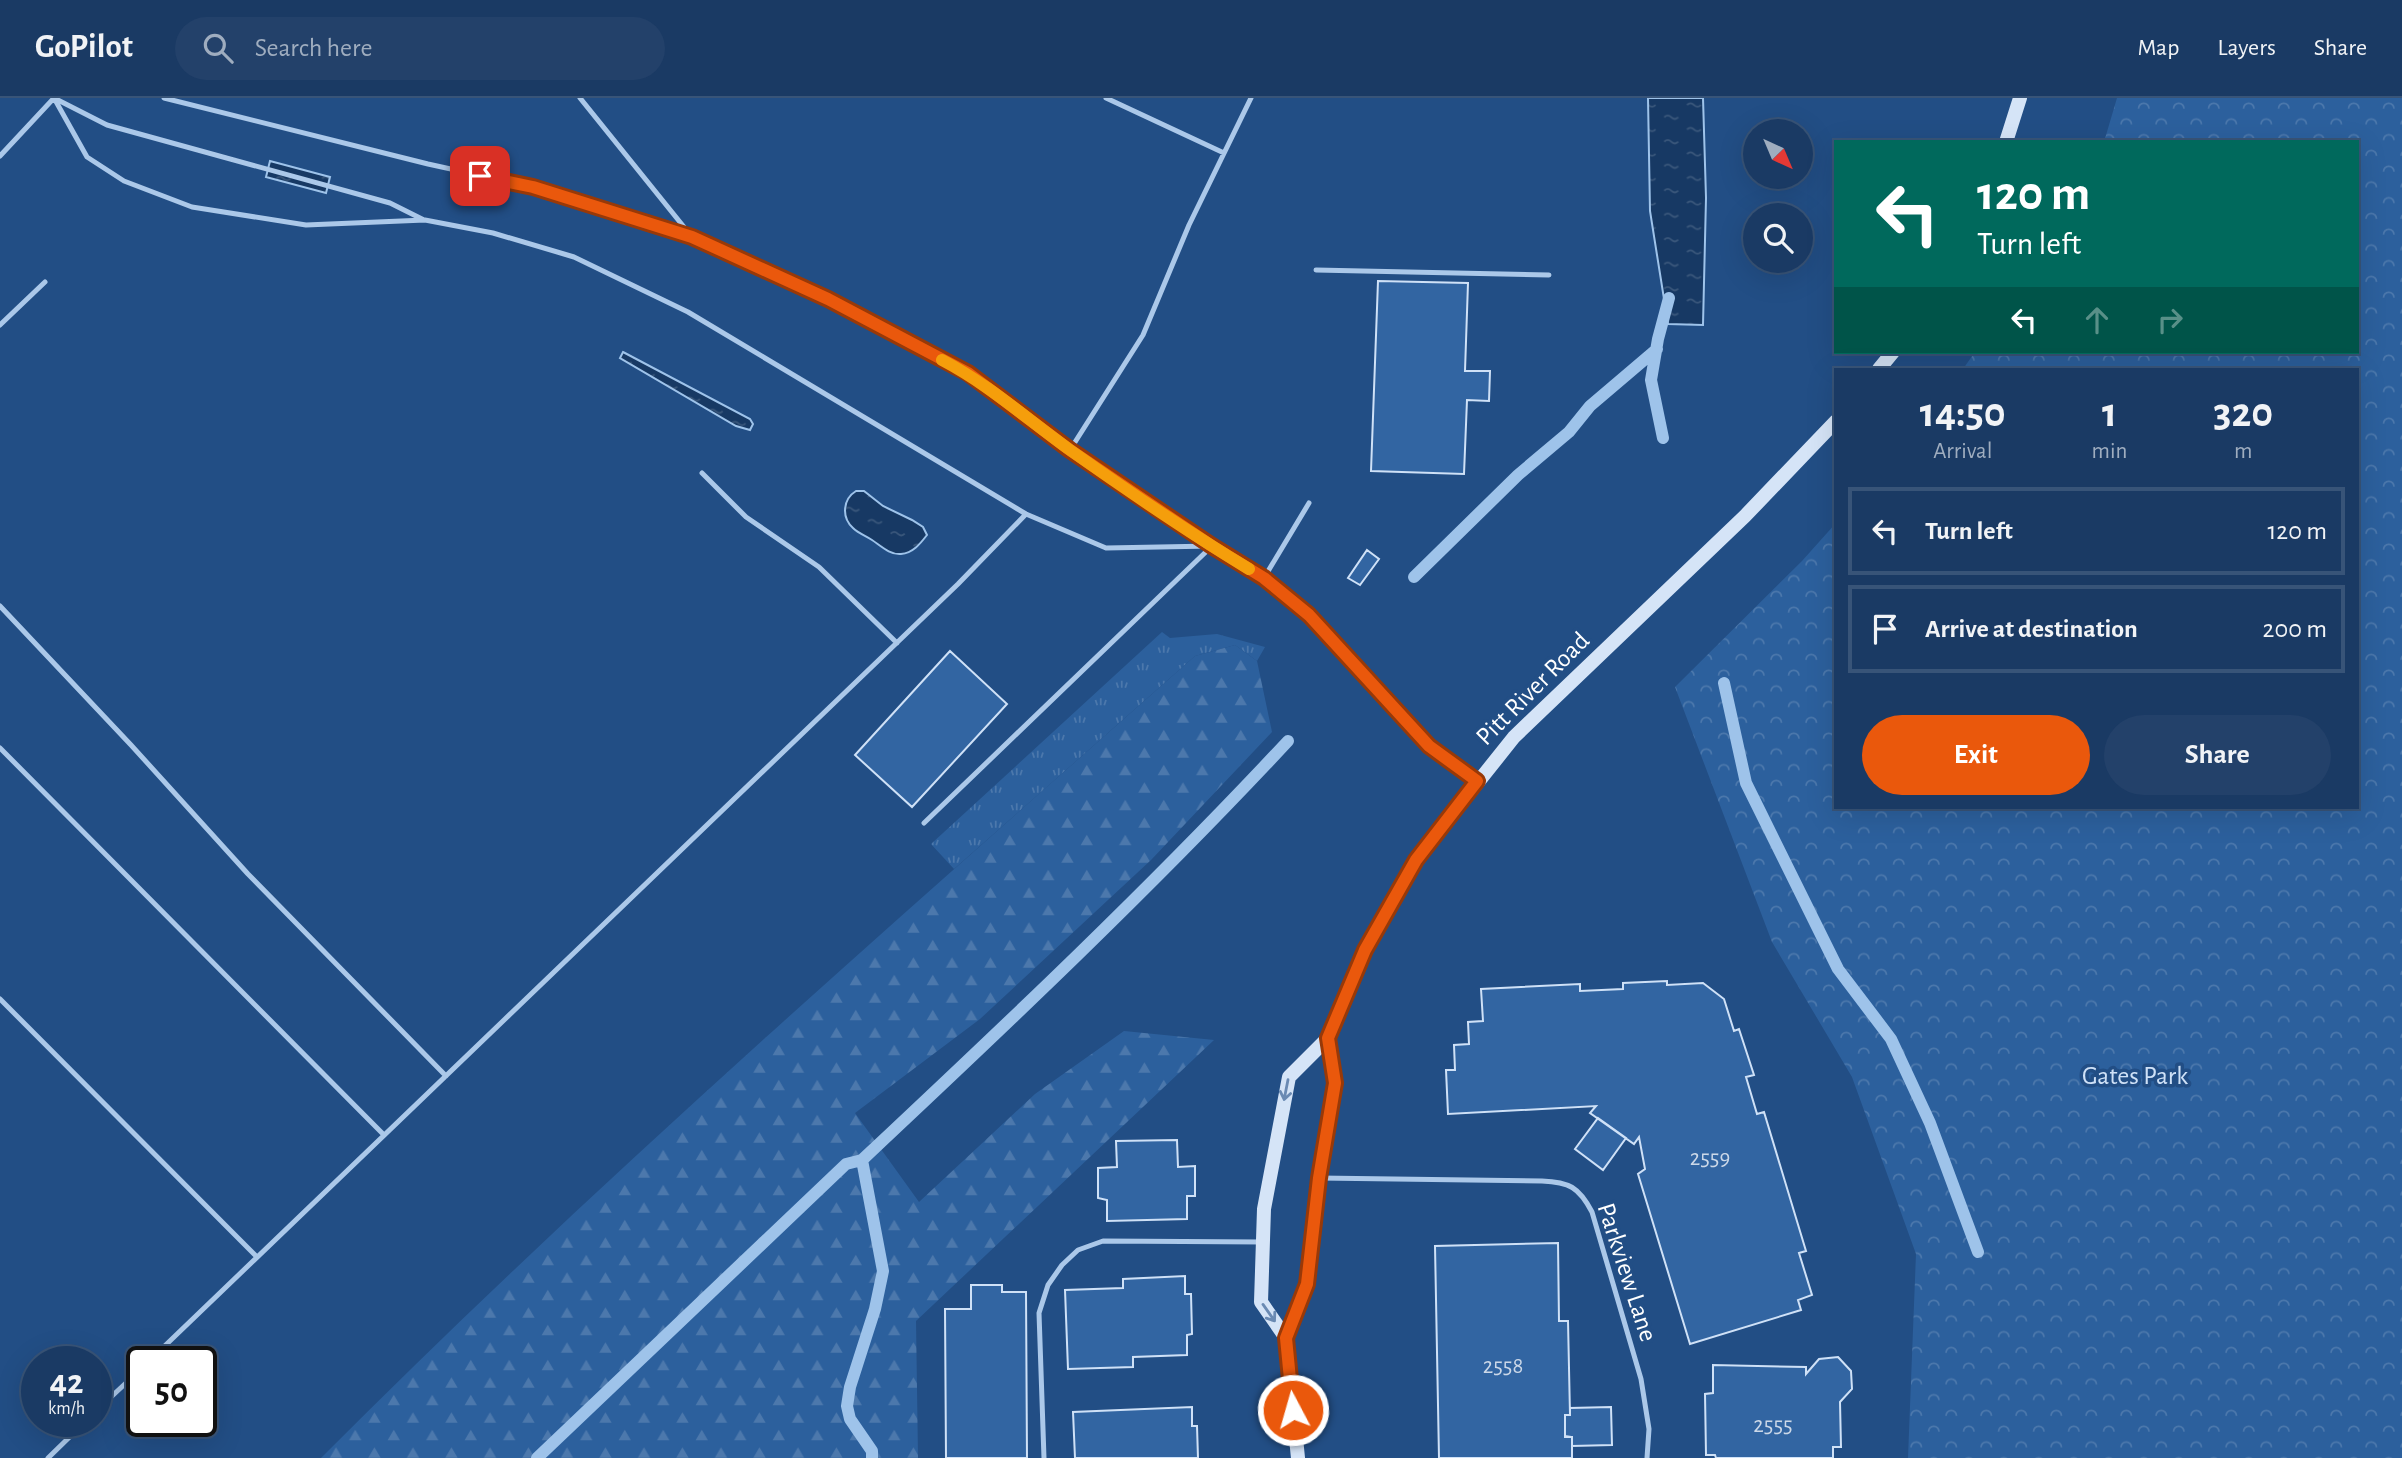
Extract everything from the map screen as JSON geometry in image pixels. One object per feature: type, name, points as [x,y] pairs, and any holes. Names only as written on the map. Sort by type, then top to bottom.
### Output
[{"type":"main road","points":[[2007,140],[2020,98]]},
{"type":"main road","points":[[1880,368],[1890,354]]},
{"type":"main road","name":"Pitt River Road","points":[[1286,1338],[1261,1302],[1264,1209],[1289,1077],[1328,1038],[1365,950],[1416,860],[1514,737],[1745,516],[1834,423]]},
{"type":"main road","name":"Pitt River Road","points":[[1298,1458],[1286,1338],[1307,1284],[1319,1178],[1335,1083],[1328,1038]]},
{"type":"lane","points":[[0,156],[56,98]]},
{"type":"lane","points":[[56,98],[87,157],[124,181],[192,207],[306,225],[425,220],[493,233],[574,257],[688,312],[1026,514],[1106,548],[1212,546]]},
{"type":"lane","points":[[56,98],[107,125],[390,203],[425,220]]},
{"type":"lane","points":[[164,98],[428,164],[533,187],[692,237],[828,299],[968,373],[1070,450],[1264,578],[1309,615],[1429,746],[1477,781]]},
{"type":"lane","points":[[580,98],[692,237]]},
{"type":"lane","points":[[1106,98],[1224,153]]},
{"type":"lane","points":[[1070,450],[1143,335],[1189,225],[1251,98]]},
{"type":"lane","points":[[1316,270],[1549,275]]},
{"type":"lane","points":[[0,325],[45,282]]},
{"type":"lane","points":[[702,473],[746,517],[819,567],[897,643]]},
{"type":"lane","points":[[1264,578],[1309,503]]},
{"type":"lane","points":[[165,1346],[897,643],[1026,514]]},
{"type":"lane","points":[[925,823],[1212,546]]},
{"type":"lane","points":[[0,606],[131,745],[247,874],[446,1076]]},
{"type":"lane","points":[[0,748],[384,1135]]},
{"type":"lane","points":[[0,999],[257,1257]]},
{"type":"lane","name":"Parkview Lane","points":[[1319,1178],[1542,1181],[1560,1182],[1575,1188],[1585,1198],[1592,1212],[1641,1379],[1649,1429],[1647,1458]]},
{"type":"lane","points":[[1044,1458],[1039,1313],[1048,1285],[1062,1265],[1079,1250],[1103,1241],[1263,1241]]},
{"type":"lane","points":[[112,1396],[126,1383]]},
{"type":"lane","points":[[48,1458],[70,1437]]},
{"type":"green space","name":"Gates Park","points":[[2117,98],[2402,98],[2402,1458],[1908,1458],[1916,1254],[1852,1077],[1772,942],[1675,687],[1802,561],[1834,525],[1834,809],[2359,809],[2359,368],[1964,368],[1974,354],[2359,354],[2359,140],[2105,140]]},
{"type":"green space","points":[[1162,632],[1170,638],[1217,634],[1265,647],[1257,661],[1235,645],[1195,656],[954,869],[931,844]]},
{"type":"green space","points":[[1235,645],[1257,661],[1272,732],[1151,860],[980,1019],[855,1113],[919,1202],[1035,1094],[1124,1031],[1214,1040],[916,1321],[918,1458],[321,1458],[534,1251],[862,951],[1195,656]]},
{"type":"water","points":[[1648,98],[1703,98],[1706,198],[1703,325],[1668,324],[1650,211]]},
{"type":"water","points":[[270,161],[330,177],[326,193],[266,177]]},
{"type":"water","points":[[623,352],[750,419],[753,424],[750,430],[736,426],[620,358]]},
{"type":"water","points":[[856,491],[864,491],[883,506],[912,520],[923,527],[927,535],[909,552],[897,554],[886,550],[849,524],[845,514],[846,503]]},
{"type":"building","points":[[1378,281],[1468,283],[1465,371],[1490,371],[1489,401],[1467,400],[1464,474],[1371,471]]},
{"type":"building","points":[[1367,550],[1379,559],[1360,585],[1348,578]]},
{"type":"building","points":[[950,651],[1007,704],[912,807],[855,755]]},
{"type":"building","points":[[1667,981],[1667,985],[1703,983],[1724,999],[1734,1031],[1739,1029],[1754,1075],[1746,1077],[1757,1114],[1764,1112],[1806,1251],[1799,1253],[1812,1295],[1798,1300],[1801,1310],[1690,1344],[1638,1174],[1645,1169],[1639,1137],[1634,1144],[1590,1113],[1596,1106],[1448,1114],[1446,1070],[1455,1070],[1454,1045],[1469,1044],[1468,1022],[1483,1021],[1481,989],[1580,984],[1580,991],[1623,989],[1623,983]]},
{"type":"building","points":[[1598,1118],[1626,1138],[1603,1170],[1575,1149]]},
{"type":"building","points":[[1177,1140],[1178,1167],[1195,1166],[1195,1196],[1187,1196],[1187,1219],[1107,1221],[1107,1200],[1098,1198],[1098,1168],[1117,1167],[1116,1141]]},
{"type":"building","points":[[1558,1243],[1559,1321],[1568,1321],[1570,1415],[1565,1415],[1565,1436],[1572,1437],[1572,1458],[1439,1458],[1435,1246]]},
{"type":"building","points":[[1185,1276],[1185,1294],[1191,1294],[1192,1334],[1187,1335],[1187,1355],[1133,1357],[1133,1367],[1068,1369],[1065,1290],[1123,1288],[1123,1279]]},
{"type":"building","points":[[971,1285],[1002,1285],[1002,1292],[1026,1292],[1027,1458],[946,1458],[945,1309],[971,1309]]},
{"type":"building","points":[[1838,1357],[1851,1371],[1852,1389],[1840,1402],[1841,1447],[1833,1447],[1833,1458],[1716,1458],[1715,1455],[1706,1455],[1705,1394],[1713,1393],[1713,1365],[1806,1367],[1806,1374],[1819,1359]]},
{"type":"building","points":[[1192,1407],[1192,1426],[1197,1426],[1198,1458],[1075,1458],[1073,1412]]},
{"type":"building","points":[[1611,1407],[1612,1445],[1572,1446],[1572,1437],[1565,1437],[1565,1415],[1570,1415],[1570,1408]]},
{"type":"waterway","points":[[1663,438],[1651,380],[1669,298]]},
{"type":"waterway","points":[[1414,577],[1518,475],[1569,432],[1590,406],[1657,349]]},
{"type":"waterway","points":[[1724,683],[1746,783],[1838,969],[1891,1039],[1930,1123],[1978,1252]]},
{"type":"waterway","points":[[872,1458],[872,1451],[850,1419],[847,1406],[883,1271],[862,1160],[1132,902],[1288,741]]},
{"type":"waterway","points":[[537,1458],[846,1164],[862,1160]]},
{"type":"slow traffic","points":[[942,360],[968,373],[1070,450],[1249,569]]},
{"type":"route","points":[[480,176],[533,187],[692,237],[828,299],[968,373],[1070,450],[1264,578],[1309,615],[1429,746],[1477,781],[1416,860],[1365,950],[1328,1038],[1335,1083],[1319,1178],[1307,1284],[1286,1338],[1293,1410]]}]
